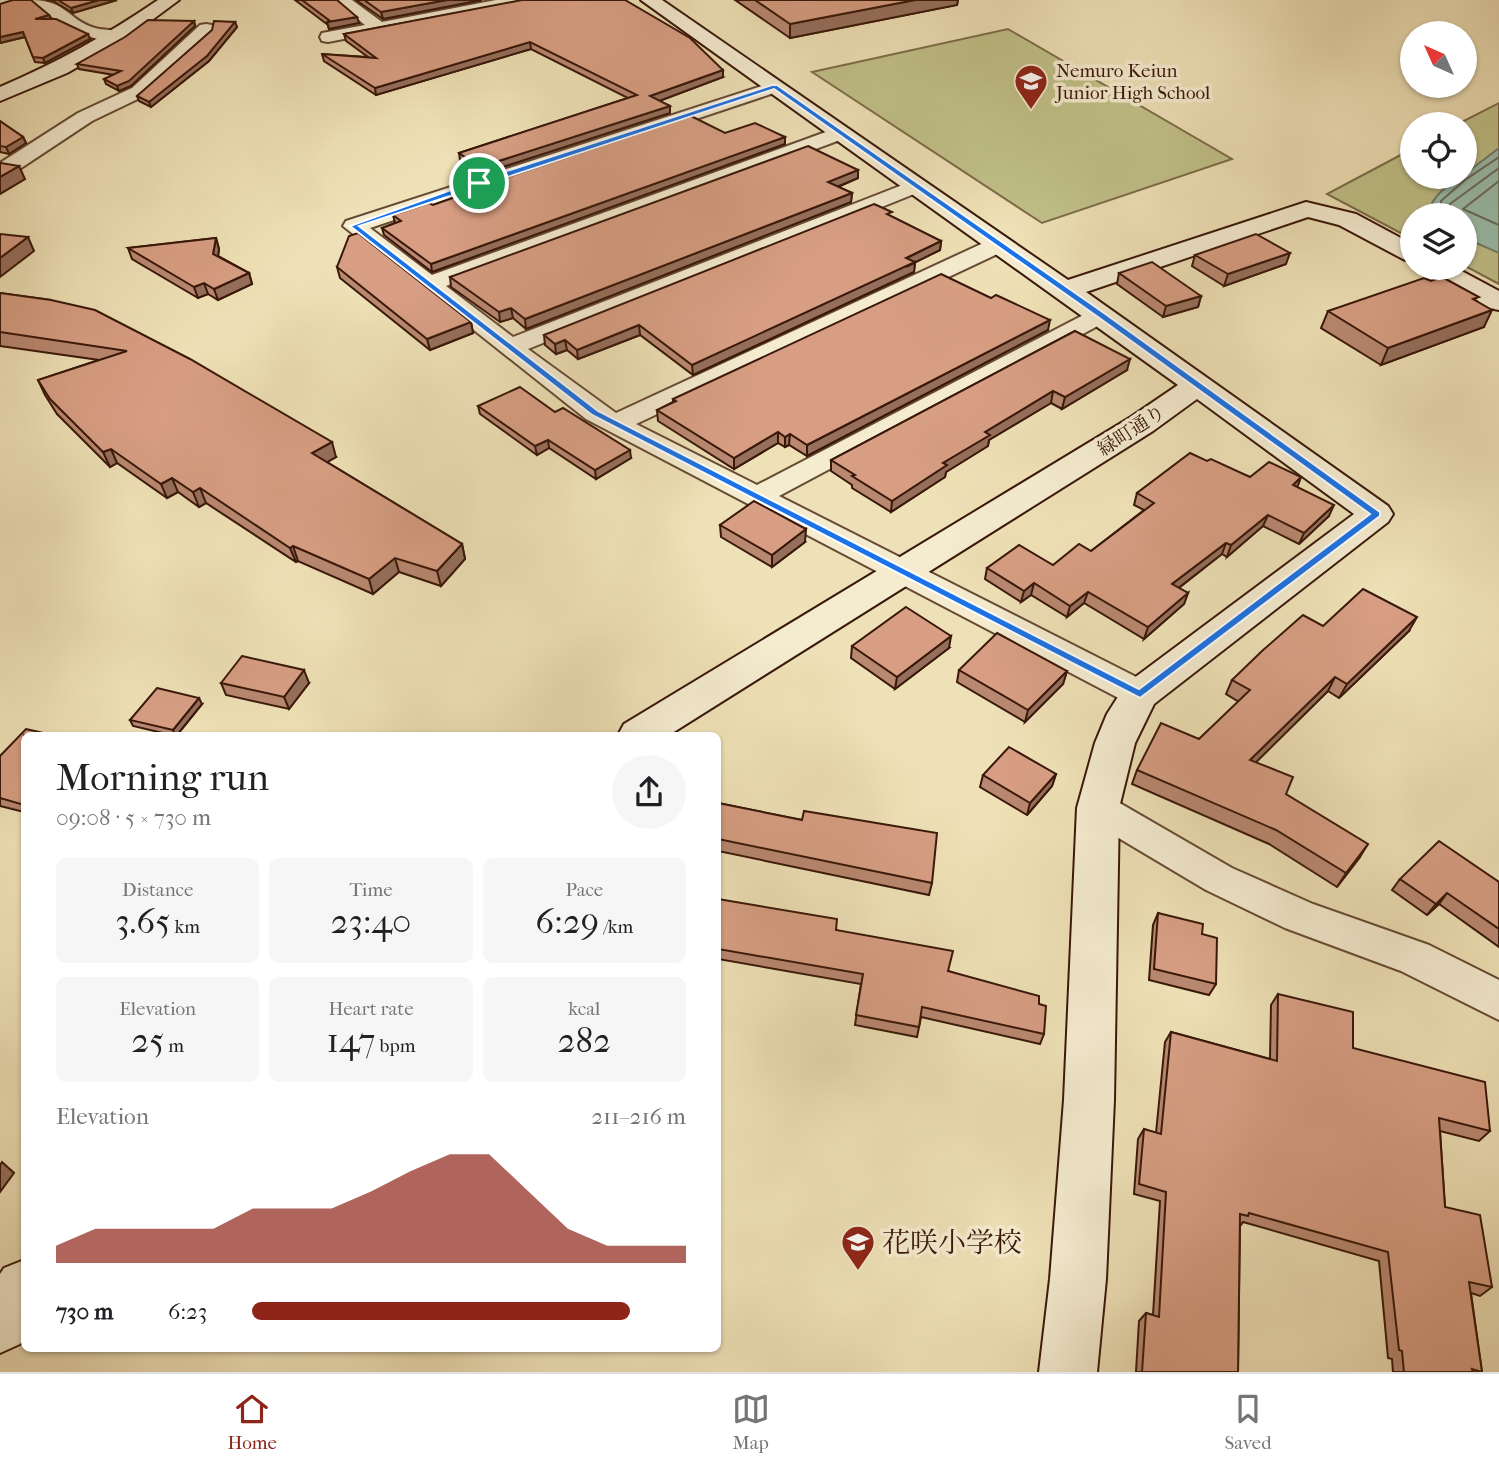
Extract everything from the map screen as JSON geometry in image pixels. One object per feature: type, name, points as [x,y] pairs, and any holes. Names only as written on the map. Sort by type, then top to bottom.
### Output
[{"type":"street","points":[[0,2],[8,0]]},
{"type":"street","points":[[39,0],[88,32],[118,36]]},
{"type":"street","points":[[0,95],[60,69],[118,36],[170,0]]},
{"type":"street","points":[[342,0],[379,27]]},
{"type":"street","points":[[444,0],[461,11]]},
{"type":"street","points":[[328,37],[521,0]]},
{"type":"street","points":[[650,0],[1101,315],[1376,514],[1140,694],[1127,714],[1115,743],[1098,808],[1088,1114],[1068,1372]]},
{"type":"street","points":[[0,169],[11,166],[85,117],[138,92],[206,29]]},
{"type":"street","points":[[774,87],[354,226],[595,413],[1140,694]]},
{"type":"street","points":[[429,284],[841,133]]},
{"type":"street","points":[[510,347],[917,186]]},
{"type":"street","points":[[1065,290],[1306,209],[1323,210],[1346,218],[1400,247]]},
{"type":"street","points":[[615,423],[1000,244]]},
{"type":"street","points":[[1459,280],[1499,302]]},
{"type":"street","points":[[755,497],[1101,315]]},
{"type":"street","name":"緑町通り","points":[[643,732],[1142,424],[1196,386]]},
{"type":"street","points":[[1098,808],[1219,879],[1298,916],[1415,958],[1499,1001]]},
{"type":"street","points":[[0,1324],[21,1292]]},
{"type":"green space","points":[[1008,29],[1232,159],[1042,223],[812,72]]},
{"type":"green space","points":[[1499,103],[1499,284],[1477,272],[1477,203],[1400,203],[1400,233],[1327,194],[1400,155],[1400,189],[1477,189],[1477,114]]},
{"type":"water","points":[[1499,148],[1499,253],[1477,243],[1477,203],[1432,203],[1444,189],[1477,189],[1477,165]]},
{"type":"building","points":[[13,0],[31,0],[49,15],[35,19],[56,19],[88,34],[43,58],[33,57],[23,32],[0,37],[0,4]]},
{"type":"building","points":[[58,0],[99,0],[71,8]]},
{"type":"building","points":[[302,0],[337,0],[357,17],[327,22],[330,21]]},
{"type":"building","points":[[364,0],[447,0],[381,12]]},
{"type":"building","points":[[522,0],[625,0],[690,38],[723,70],[650,96],[670,106],[480,167],[459,153],[637,95],[530,42],[375,88],[322,54],[376,58],[344,34]]},
{"type":"building","points":[[755,0],[915,0],[790,24]]},
{"type":"building","points":[[148,20],[194,21],[129,81],[117,86],[104,79],[121,71],[77,64],[125,37]]},
{"type":"building","points":[[214,21],[235,22],[207,56],[149,102],[137,96],[212,30]]},
{"type":"building","points":[[691,116],[725,133],[755,123],[785,137],[431,264],[382,228],[401,221],[393,215],[429,203],[433,205],[501,181],[499,180]]},
{"type":"building","points":[[0,121],[23,137],[6,147],[0,146]]},
{"type":"building","points":[[808,146],[858,170],[828,182],[852,193],[525,319],[511,308],[499,312],[450,277]]},
{"type":"building","points":[[1,163],[19,166],[0,177]]},
{"type":"building","points":[[874,204],[892,212],[887,214],[941,241],[906,258],[915,262],[692,365],[639,325],[577,350],[565,340],[555,344],[544,335]]},
{"type":"building","points":[[358,233],[471,322],[427,339],[337,267],[349,236]]},
{"type":"building","points":[[0,234],[28,237],[0,258]]},
{"type":"building","points":[[1256,234],[1290,253],[1228,274],[1195,255]]},
{"type":"building","points":[[216,238],[213,254],[249,273],[214,289],[204,283],[194,287],[128,248]]},
{"type":"building","points":[[1152,262],[1201,296],[1166,306],[1119,273]]},
{"type":"building","points":[[941,274],[991,298],[996,295],[1050,320],[807,445],[790,434],[785,437],[778,432],[734,458],[657,410],[676,401],[673,399]]},
{"type":"building","points":[[1418,280],[1448,280],[1479,297],[1473,299],[1492,310],[1388,348],[1328,311]]},
{"type":"building","points":[[0,293],[95,310],[190,359],[332,442],[312,453],[462,544],[437,571],[395,558],[369,579],[293,546],[290,548],[200,488],[193,492],[172,478],[161,484],[111,449],[103,452],[50,399],[38,380],[127,351],[0,332]]},
{"type":"building","points":[[1075,331],[1130,359],[1065,397],[1053,391],[985,432],[990,435],[943,463],[947,465],[892,501],[831,460]]},
{"type":"building","points":[[520,387],[555,412],[563,408],[630,450],[595,470],[548,440],[535,446],[478,406]]},
{"type":"building","points":[[1190,453],[1207,461],[1211,459],[1250,477],[1269,462],[1301,477],[1293,485],[1334,505],[1304,533],[1268,515],[1231,545],[1226,543],[1172,584],[1188,593],[1148,627],[1088,592],[1070,606],[1034,583],[1024,591],[987,568],[1019,545],[1053,565],[1079,544],[1091,551],[1154,503],[1137,493]]},
{"type":"building","points":[[754,501],[806,529],[772,555],[720,525]]},
{"type":"building","points":[[1363,589],[1417,617],[1347,684],[1335,677],[1250,760],[1293,777],[1286,794],[1368,844],[1346,873],[1276,830],[1137,770],[1161,723],[1199,739],[1250,690],[1232,680],[1262,651],[1303,615],[1323,626]]},
{"type":"building","points":[[906,607],[951,636],[897,677],[852,646]]},
{"type":"building","points":[[997,633],[1067,671],[1028,710],[959,670]]},
{"type":"building","points":[[242,656],[304,670],[284,697],[221,683]]},
{"type":"building","points":[[157,688],[199,698],[173,730],[130,720]]},
{"type":"building","points":[[21,734],[21,804],[0,798],[0,756]]},
{"type":"building","points":[[1009,747],[1056,774],[1030,803],[983,775]]},
{"type":"building","points":[[721,804],[802,820],[804,811],[937,833],[932,883],[721,840]]},
{"type":"building","points":[[1439,841],[1499,882],[1499,929],[1447,893],[1436,904],[1400,879]]},
{"type":"building","points":[[721,900],[837,919],[836,930],[953,951],[948,971],[1039,996],[1039,1004],[1046,1006],[1044,1034],[922,1007],[919,1027],[856,1015],[863,974],[721,950]]},
{"type":"building","points":[[1158,913],[1203,924],[1202,934],[1217,938],[1216,984],[1154,969]]},
{"type":"building","points":[[1278,994],[1353,1012],[1353,1048],[1485,1082],[1490,1131],[1439,1118],[1445,1207],[1480,1215],[1492,1287],[1469,1282],[1482,1372],[1472,1369],[1473,1372],[1404,1372],[1388,1252],[1249,1213],[1248,1216],[1240,1214],[1238,1372],[1142,1372],[1146,1313],[1159,1317],[1166,1192],[1139,1184],[1144,1129],[1161,1134],[1171,1032],[1277,1061]]},
{"type":"place","name":"Nemuro Keiun Junior High School","points":[[1031,111]]},
{"type":"place","name":"花咲小学校","points":[[858,1272]]},
{"type":"route","points":[[774,87],[1101,315],[1376,514],[1140,694],[595,413],[354,226],[479,183],[774,87]]}]
